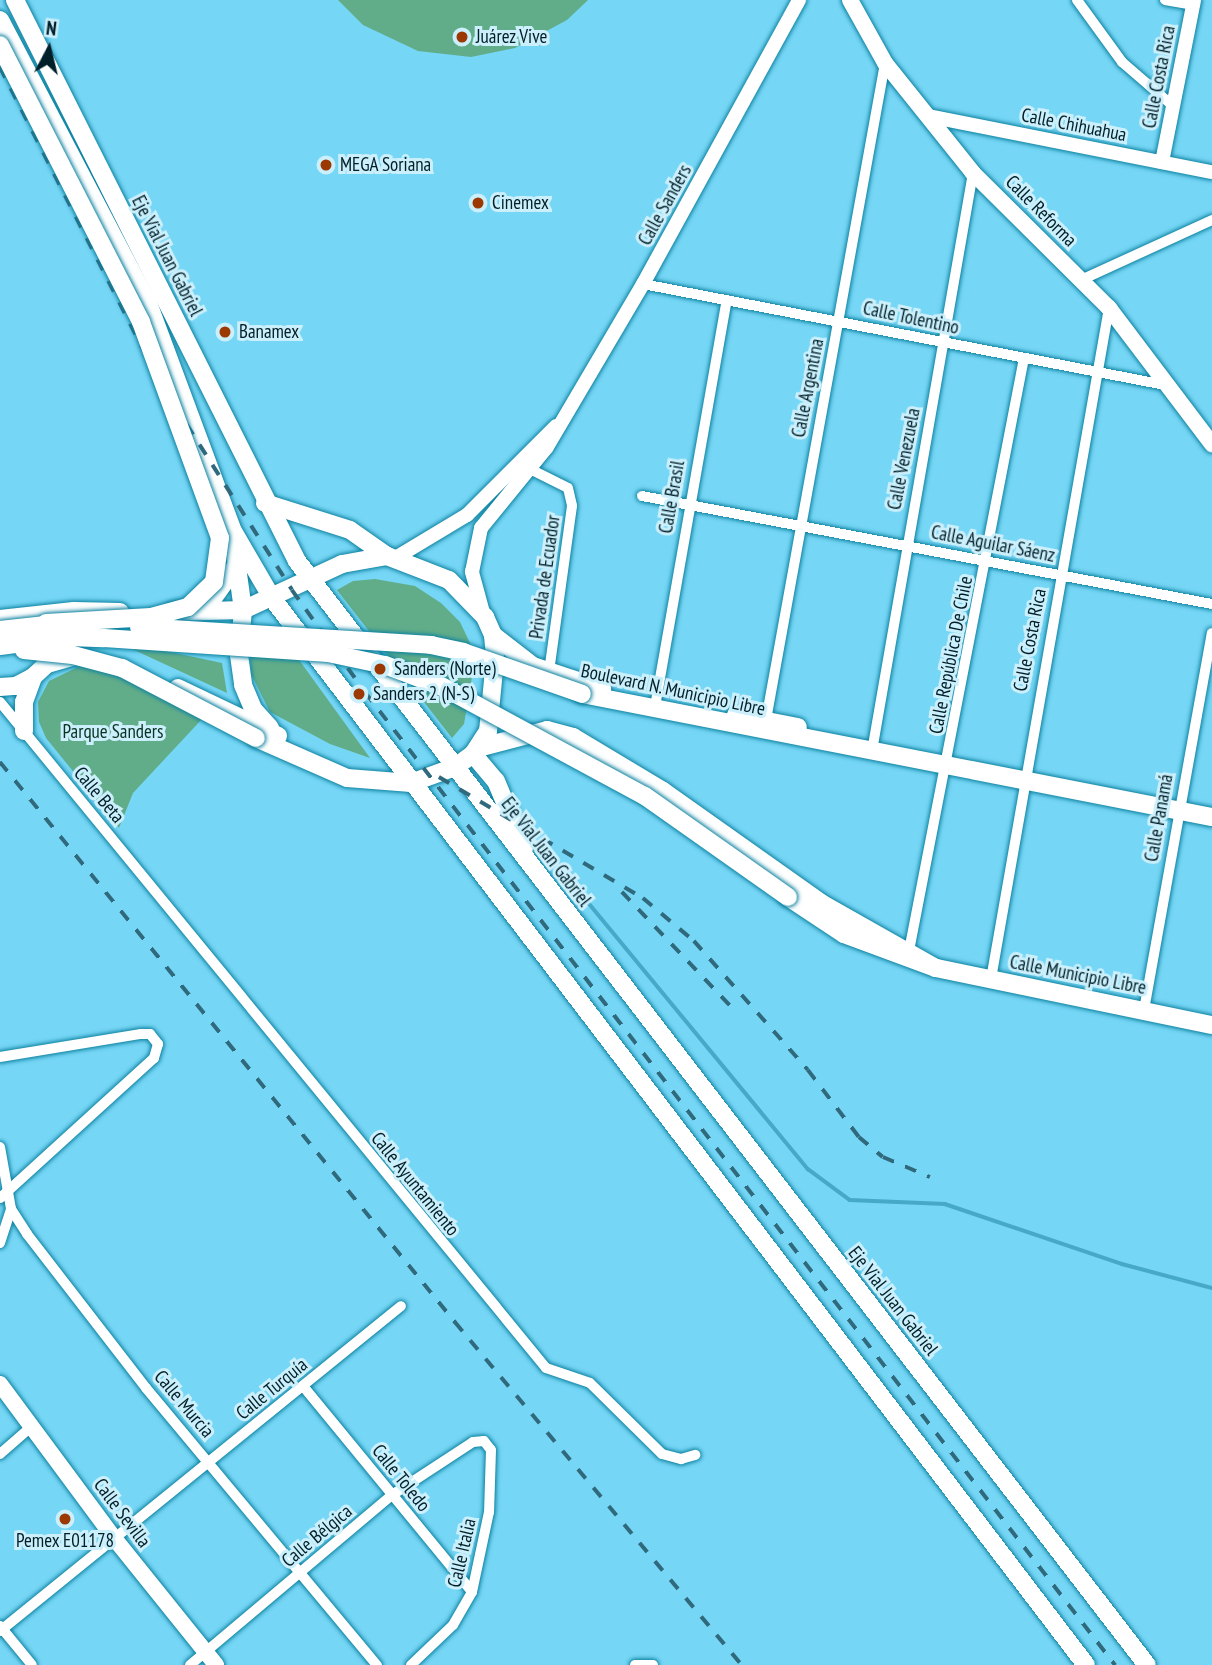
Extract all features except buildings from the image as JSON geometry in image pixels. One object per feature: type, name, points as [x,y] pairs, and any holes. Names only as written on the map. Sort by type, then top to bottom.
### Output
[{"type":"main road","name":"Eje Vial Juan Gabriel","points":[[15,0],[265,503],[311,579],[1147,1665]]},
{"type":"main road","name":"Calle Reforma","points":[[850,0],[885,64],[973,173],[1109,308],[1172,387],[1212,444]]},
{"type":"main road","name":"Eje Vial Juan Gabriel","points":[[0,20],[148,303],[233,531],[272,598],[1086,1665]]},
{"type":"main road","points":[[0,45],[141,322],[219,538],[214,582],[188,607],[151,617],[46,623]]},
{"type":"main road","points":[[265,503],[350,530],[392,557],[449,580],[485,617],[493,635],[512,653],[550,672],[656,701],[839,736],[866,750]]},
{"type":"main road","points":[[233,531],[243,610],[239,655],[243,685],[262,721],[284,739]]},
{"type":"main road","points":[[0,619],[74,611],[243,610],[342,565],[392,557]]},
{"type":"main road","points":[[204,611],[236,566]]},
{"type":"main road","name":"Boulevard N. Municipio Libre","points":[[0,630],[46,623],[274,632],[431,645],[624,705],[825,744],[1023,778],[1212,817]]},
{"type":"main road","points":[[476,751],[491,717],[493,635]]},
{"type":"main road","points":[[0,648],[68,637],[328,653],[386,665],[443,687],[645,796],[844,934],[909,955]]},
{"type":"main road","points":[[0,648],[73,655],[122,668],[256,738],[346,778],[411,783],[455,767],[476,751],[547,730],[573,737],[663,791],[821,903],[909,955]]},
{"type":"main road","points":[[0,687],[16,686],[63,657],[111,659],[136,667],[366,778]]},
{"type":"main road","points":[[24,731],[24,702],[33,677]]},
{"type":"main road","points":[[476,751],[496,781],[527,861]]},
{"type":"main road","name":"Calle Municipio Libre","points":[[909,955],[936,968],[1212,1025]]},
{"type":"main road","name":"Calle Sevilla","points":[[0,1384],[114,1538],[211,1659]]},
{"type":"street","name":"Calle Sanders","points":[[485,617],[472,572],[476,540],[530,469],[643,284],[799,0]]},
{"type":"street","points":[[1077,0],[1108,47],[1173,106]]},
{"type":"street","points":[[1165,0],[1194,2]]},
{"type":"street","name":"Calle Costa Rica","points":[[1162,162],[1194,2]]},
{"type":"street","name":"Calle Argentina","points":[[766,720],[885,64]]},
{"type":"street","name":"Calle Chihuahua","points":[[928,116],[1212,172]]},
{"type":"street","name":"Calle Venezuela","points":[[866,750],[973,173]]},
{"type":"street","points":[[1081,280],[1212,220]]},
{"type":"street","name":"Calle Tolentino","points":[[643,284],[1172,387]]},
{"type":"street","name":"Calle Brasil","points":[[656,701],[688,505],[727,300]]},
{"type":"street","name":"Calle Costa Rica","points":[[991,979],[1023,778],[1109,308]]},
{"type":"street","name":"Calle República De Chile","points":[[909,955],[948,765],[1024,358]]},
{"type":"street","name":"Calle Sanders","points":[[392,557],[434,537],[467,515],[557,425]]},
{"type":"street","name":"Privada de Ecuador","points":[[530,469],[568,488],[572,506],[550,672]]},
{"type":"street","name":"Calle Aguilar Sáenz","points":[[642,496],[1212,604]]},
{"type":"street","name":"Calle Panamá","points":[[1144,1010],[1212,632]]},
{"type":"street","name":"Calle Beta","points":[[0,702],[143,878]]},
{"type":"street","name":"Calle Ayuntamiento","points":[[143,878],[546,1368],[590,1383],[662,1454],[681,1459],[695,1455]]},
{"type":"street","points":[[0,1057],[141,1034],[157,1038],[154,1058],[83,1118],[4,1196]]},
{"type":"street","name":"Calle Murcia","points":[[0,1147],[4,1196],[11,1209],[106,1338],[377,1665]]},
{"type":"street","points":[[0,1243],[11,1209]]},
{"type":"street","name":"Calle Turquía","points":[[1,1628],[401,1306]]},
{"type":"street","name":"Calle Toledo","points":[[303,1386],[472,1592]]},
{"type":"street","points":[[0,1454],[31,1427]]},
{"type":"street","name":"Calle Italia","points":[[411,1665],[453,1625],[472,1592],[486,1537],[491,1481],[489,1446],[484,1441],[473,1442]]},
{"type":"street","name":"Calle Bélgica","points":[[190,1665],[211,1659],[301,1572],[393,1495],[473,1442]]},
{"type":"street","points":[[1,1628],[32,1665]]},
{"type":"street","points":[[635,1665],[653,1665]]},
{"type":"green space","name":"Juárez Vive","points":[[338,0],[588,0],[567,20],[515,48],[471,57],[418,51],[363,25]]},
{"type":"green space","points":[[375,579],[415,586],[441,603],[460,622],[470,643],[474,665],[464,724],[452,738],[337,590],[353,581]]},
{"type":"green space","points":[[133,644],[222,663],[227,693],[132,649]]},
{"type":"green space","points":[[250,655],[297,657],[370,758],[330,744],[270,712],[251,674]]},
{"type":"green space","name":"Parque Sanders","points":[[80,666],[117,672],[203,718],[133,793],[119,828],[46,738],[39,722],[38,702],[49,681]]},
{"type":"waterway","points":[[569,879],[808,1169],[850,1200],[945,1204],[1122,1264],[1212,1288]]},
{"type":"railway","points":[[0,67],[161,384],[292,590],[365,692],[1115,1665]]},
{"type":"railway","points":[[0,762],[455,1322],[742,1665]]},
{"type":"railway","points":[[439,777],[643,898],[694,941],[808,1070],[859,1137],[883,1157],[930,1177]]},
{"type":"railway","points":[[622,892],[738,1014]]},
{"type":"place","name":"Juárez Vive","points":[[462,37]]},
{"type":"place","name":"MEGA Soriana","points":[[326,165]]},
{"type":"place","name":"Cinemex","points":[[478,203]]},
{"type":"place","name":"Banamex","points":[[225,332]]},
{"type":"place","name":"Sanders (Norte)","points":[[380,669]]},
{"type":"place","name":"Sanders 2 (N-S)","points":[[359,694]]},
{"type":"place","name":"Pemex E01178","points":[[65,1519]]}]
